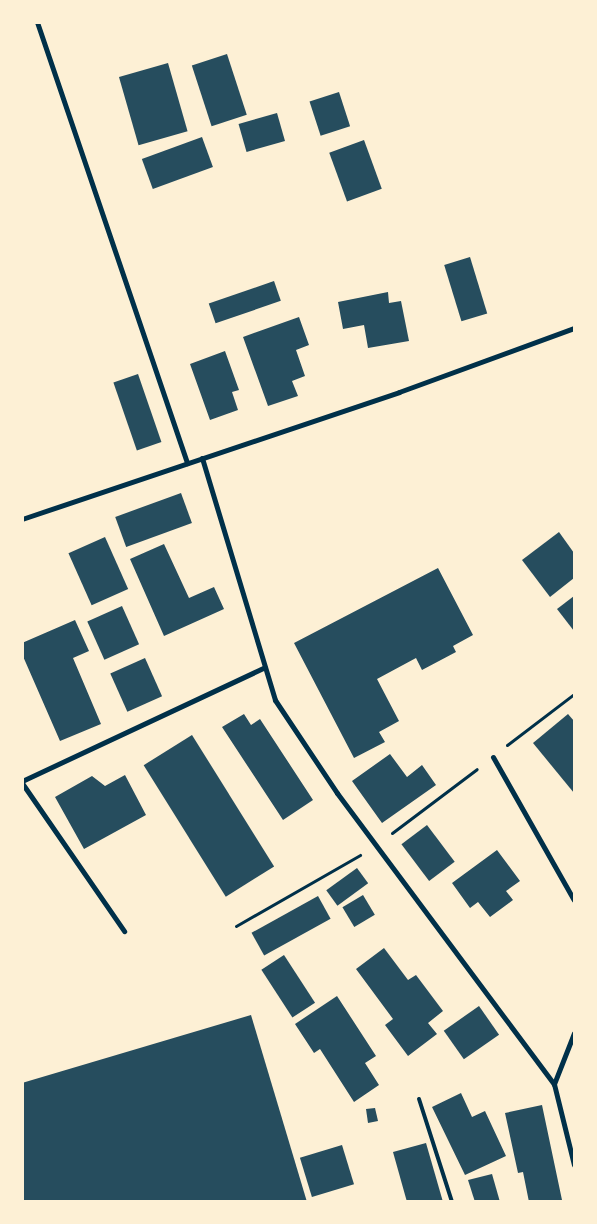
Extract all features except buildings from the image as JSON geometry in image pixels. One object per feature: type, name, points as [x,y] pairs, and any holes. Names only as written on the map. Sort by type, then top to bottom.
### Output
[{"type":"street","points":[[37,22],[187,463]]},
{"type":"street","points":[[22,519],[399,392],[574,328]]},
{"type":"street","points":[[202,458],[275,700],[336,794],[554,1084],[574,1165]]},
{"type":"street","points":[[124,931],[22,782],[265,667]]},
{"type":"street","points":[[493,756],[574,900]]},
{"type":"street","points":[[554,1084],[574,1033]]},
{"type":"lane","points":[[419,1099],[452,1202]]},
{"type":"path","points":[[236,926],[376,846],[574,694]]}]
